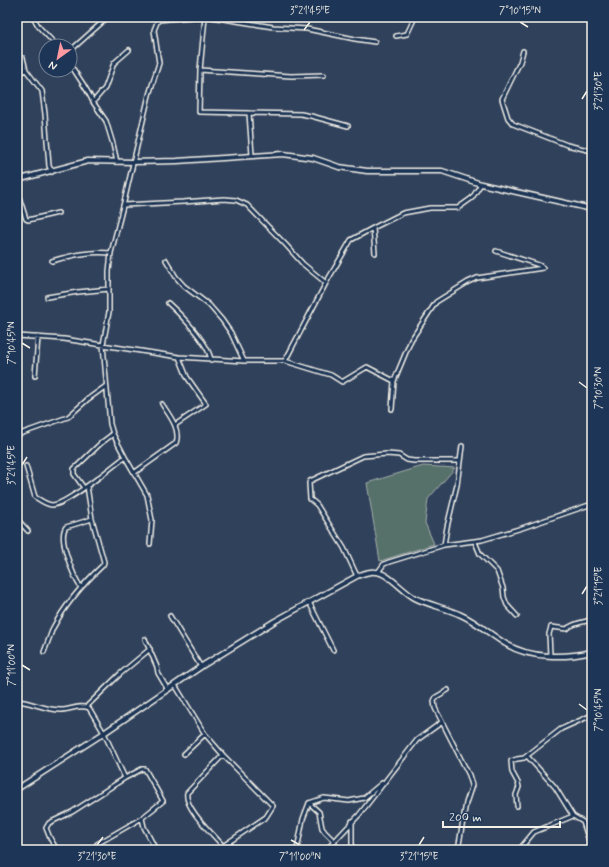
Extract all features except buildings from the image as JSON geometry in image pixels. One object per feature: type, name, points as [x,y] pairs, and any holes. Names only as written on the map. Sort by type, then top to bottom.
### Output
[{"type":"street","points":[[33,17],[39,27],[49,38]]},
{"type":"street","points":[[78,45],[108,17]]},
{"type":"street","points":[[150,544],[152,520],[147,495],[124,457],[110,424],[103,345],[109,312],[110,253],[124,205],[149,95],[159,63],[154,30],[158,20],[192,17]]},
{"type":"street","points":[[204,17],[200,70],[199,112],[301,114],[348,126]]},
{"type":"street","points":[[210,17],[273,27],[308,29],[375,42]]},
{"type":"street","points":[[396,36],[407,34],[416,17]]},
{"type":"street","points":[[93,102],[106,88],[114,63],[129,50]]},
{"type":"street","points":[[523,51],[520,62],[502,99],[508,118],[513,124],[567,145],[592,151]]},
{"type":"street","points":[[23,58],[26,70],[42,91],[49,166],[52,172]]},
{"type":"street","points":[[17,74],[26,70]]},
{"type":"street","points":[[200,70],[291,76],[324,75]]},
{"type":"street","points":[[78,77],[106,121],[117,162]]},
{"type":"street","points":[[249,113],[252,155]]},
{"type":"street","points":[[17,180],[52,172],[88,161],[134,162],[283,154],[313,158],[339,166],[367,171],[442,171],[481,184],[592,209]]},
{"type":"street","points":[[285,361],[326,283],[351,240],[403,213],[430,208],[458,208],[472,198],[481,184]]},
{"type":"street","points":[[17,191],[26,219],[28,220],[58,213]]},
{"type":"street","points":[[124,205],[224,199],[236,200],[247,205],[286,245],[302,264],[326,283]]},
{"type":"street","points":[[373,228],[375,253]]},
{"type":"street","points":[[392,409],[394,381],[411,340],[436,302],[477,278],[543,268],[539,265],[496,251]]},
{"type":"street","points":[[52,261],[81,253],[110,253]]},
{"type":"street","points":[[166,260],[176,278],[208,305],[222,320],[231,333],[244,361]]},
{"type":"street","points":[[47,297],[109,289]]},
{"type":"street","points":[[168,303],[189,324],[210,353],[211,360]]},
{"type":"street","points":[[17,336],[64,339],[179,357],[211,360],[285,361],[331,375],[342,382],[367,367],[394,381]]},
{"type":"street","points":[[35,376],[38,337]]},
{"type":"street","points":[[175,425],[206,404],[187,377],[179,357]]},
{"type":"street","points":[[17,435],[68,417],[88,399],[106,386]]},
{"type":"street","points":[[134,473],[176,443],[178,439],[175,425],[162,404]]},
{"type":"street","points":[[44,652],[54,628],[68,604],[104,562],[85,487],[74,474],[74,469],[102,442],[113,434]]},
{"type":"street","points":[[444,545],[457,486],[462,446]]},
{"type":"street","points":[[357,576],[344,548],[317,505],[310,499],[310,481],[363,456],[393,454],[399,455],[407,460],[414,461],[460,461]]},
{"type":"street","points":[[26,466],[35,497],[47,505],[53,505],[66,501],[124,457]]},
{"type":"street","points":[[378,572],[384,564],[389,562],[444,545],[475,542],[522,528],[592,504]]},
{"type":"street","points":[[17,519],[28,531]]},
{"type":"street","points":[[81,588],[75,578],[70,564],[64,539],[64,530],[66,527],[92,519]]},
{"type":"street","points":[[475,542],[480,554],[496,571],[503,588],[507,605],[517,616]]},
{"type":"street","points":[[17,789],[104,733],[201,667],[309,602],[357,576],[368,572],[378,572],[386,576],[415,598],[460,614],[508,645],[523,652],[536,655],[570,655],[592,652]]},
{"type":"street","points":[[591,598],[592,607]]},
{"type":"street","points":[[309,602],[333,650]]},
{"type":"street","points":[[170,616],[201,667]]},
{"type":"street","points":[[550,655],[549,634],[551,628],[567,629],[569,626],[592,620]]},
{"type":"street","points":[[145,639],[157,667],[157,671],[168,690]]},
{"type":"street","points":[[17,701],[49,709],[62,710],[86,707],[120,674],[150,649]]},
{"type":"street","points":[[175,685],[205,734],[223,755],[273,806],[266,817],[217,850]]},
{"type":"street","points":[[448,690],[436,697],[434,701],[435,708],[469,775],[472,785],[466,803],[458,850]]},
{"type":"street","points":[[86,707],[89,708],[104,733],[125,778]]},
{"type":"street","points":[[517,806],[516,795],[519,787],[512,772],[511,761],[524,758],[561,729],[592,714]]},
{"type":"street","points":[[326,850],[359,815],[416,740],[442,722]]},
{"type":"street","points":[[184,754],[205,734]]},
{"type":"street","points":[[222,846],[190,807],[187,794],[223,755]]},
{"type":"street","points":[[527,756],[555,787],[573,816],[582,822],[592,850]]},
{"type":"street","points":[[57,850],[46,828],[49,823],[82,806],[125,778],[142,769],[145,769],[163,801],[142,818],[97,844]]},
{"type":"street","points":[[309,802],[324,798],[349,801],[364,798],[389,776]]},
{"type":"street","points":[[309,802],[319,812],[322,828],[335,842]]},
{"type":"street","points":[[297,850],[303,820],[309,802]]},
{"type":"street","points":[[519,850],[534,832],[573,816]]},
{"type":"street","points":[[142,818],[144,827],[156,850]]},
{"type":"street","points":[[352,821],[352,850]]},
{"type":"green space","points":[[423,466],[455,468],[428,499],[425,523],[434,544],[380,561],[367,483]]}]
